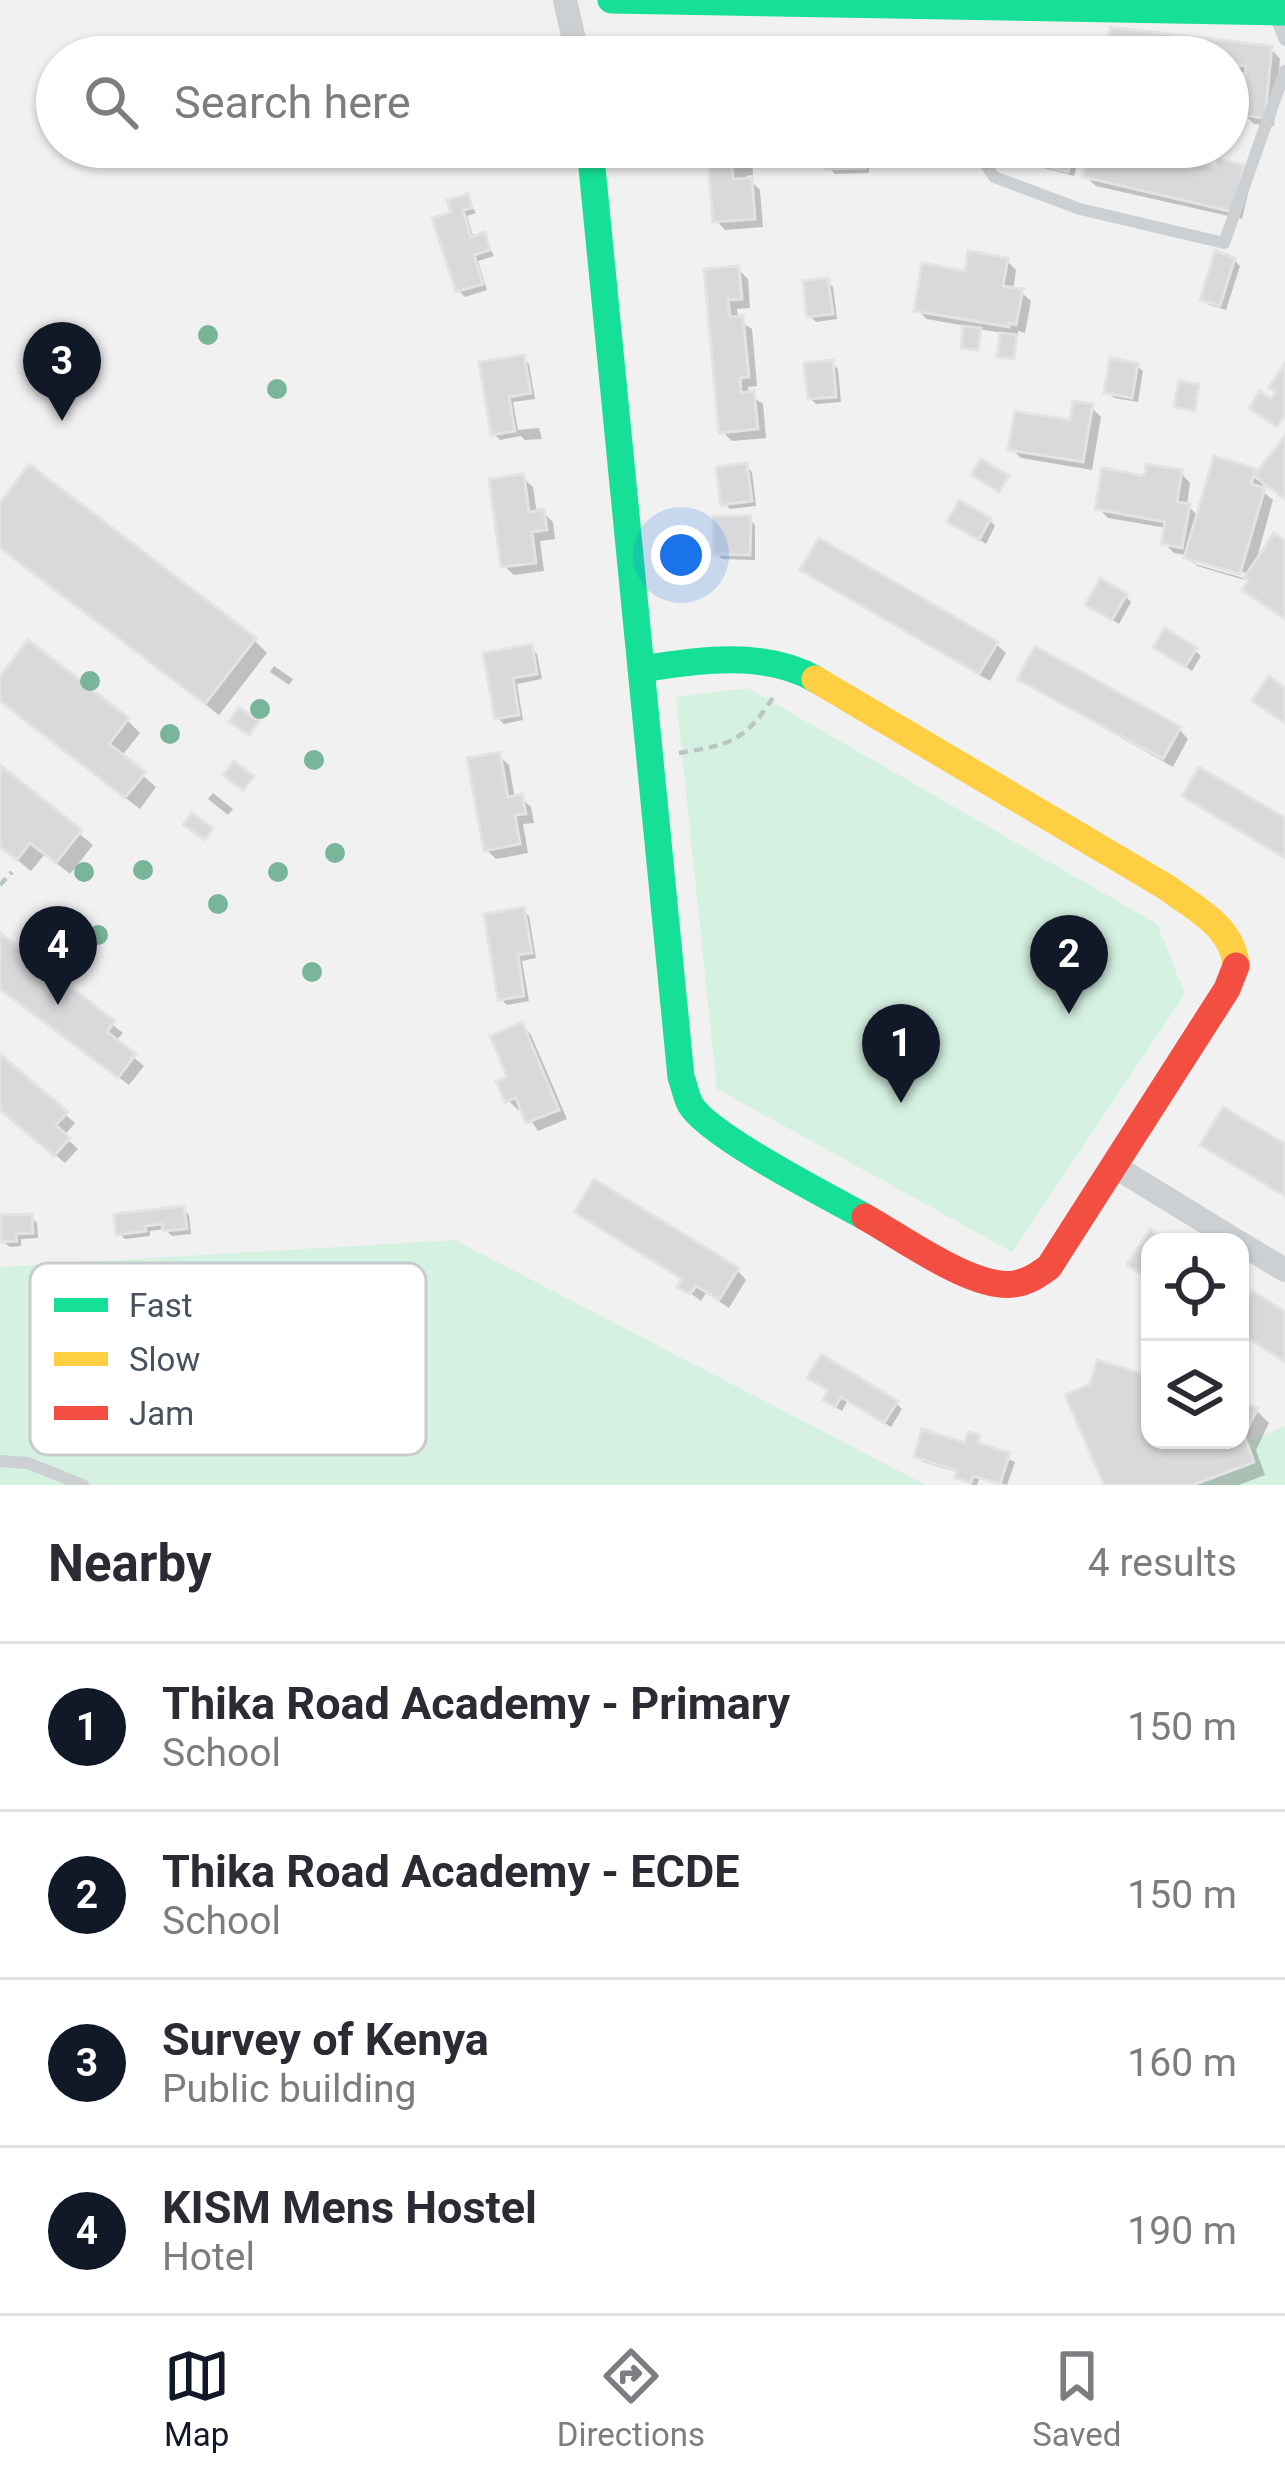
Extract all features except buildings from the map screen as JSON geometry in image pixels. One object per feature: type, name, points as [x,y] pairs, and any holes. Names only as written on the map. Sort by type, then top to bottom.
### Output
[{"type":"street","points":[[565,0],[573,36]]},
{"type":"street","points":[[611,0],[1217,6],[1279,12]]},
{"type":"street","points":[[592,168],[681,1077],[690,1105],[764,1160],[962,1270],[994,1284],[1015,1286],[1032,1281],[1049,1267],[1227,989],[1235,970],[1233,947],[1166,886],[793,666],[704,659],[642,669]]},
{"type":"street","points":[[1114,1166],[1223,1233]]},
{"type":"street","points":[[1249,1249],[1285,1270]]},
{"type":"lane","points":[[1279,12],[1285,40]]},
{"type":"lane","points":[[988,168],[994,177],[1080,209],[1224,243],[1285,70]]},
{"type":"lane","points":[[0,1461],[28,1463],[83,1485]]},
{"type":"path","points":[[650,758],[720,747],[745,736],[793,666]]},
{"type":"path","points":[[0,885],[12,872]]},
{"type":"green space","points":[[748,688],[1157,924],[1185,994],[1012,1252],[717,1089],[676,697]]},
{"type":"green space","points":[[455,1240],[926,1485],[0,1485],[0,1267],[30,1265],[30,1455],[426,1455],[426,1263],[67,1263]]},
{"type":"green space","points":[[1285,1426],[1285,1485],[1147,1485],[1231,1449],[1249,1449],[1249,1441]]},
{"type":"traffic: fast","points":[[611,0],[1285,12]]},
{"type":"traffic: fast","points":[[592,168],[681,1077],[690,1104],[719,1132],[865,1217]]},
{"type":"traffic: fast","points":[[642,669],[753,661],[815,679]]},
{"type":"traffic: slow","points":[[815,679],[1166,887],[1220,929],[1234,952],[1236,966]]},
{"type":"traffic: jam","points":[[865,1217],[978,1279],[1014,1284],[1041,1273],[1227,989],[1236,966]]},
{"type":"place","name":"Survey of Kenya","points":[[62,421]]},
{"type":"place","name":"KISM Mens Hostel","points":[[58,1005]]},
{"type":"place","name":"Thika Road Academy - ECDE","points":[[1069,1014]]},
{"type":"place","name":"Thika Road Academy - Primary","points":[[901,1103]]}]
